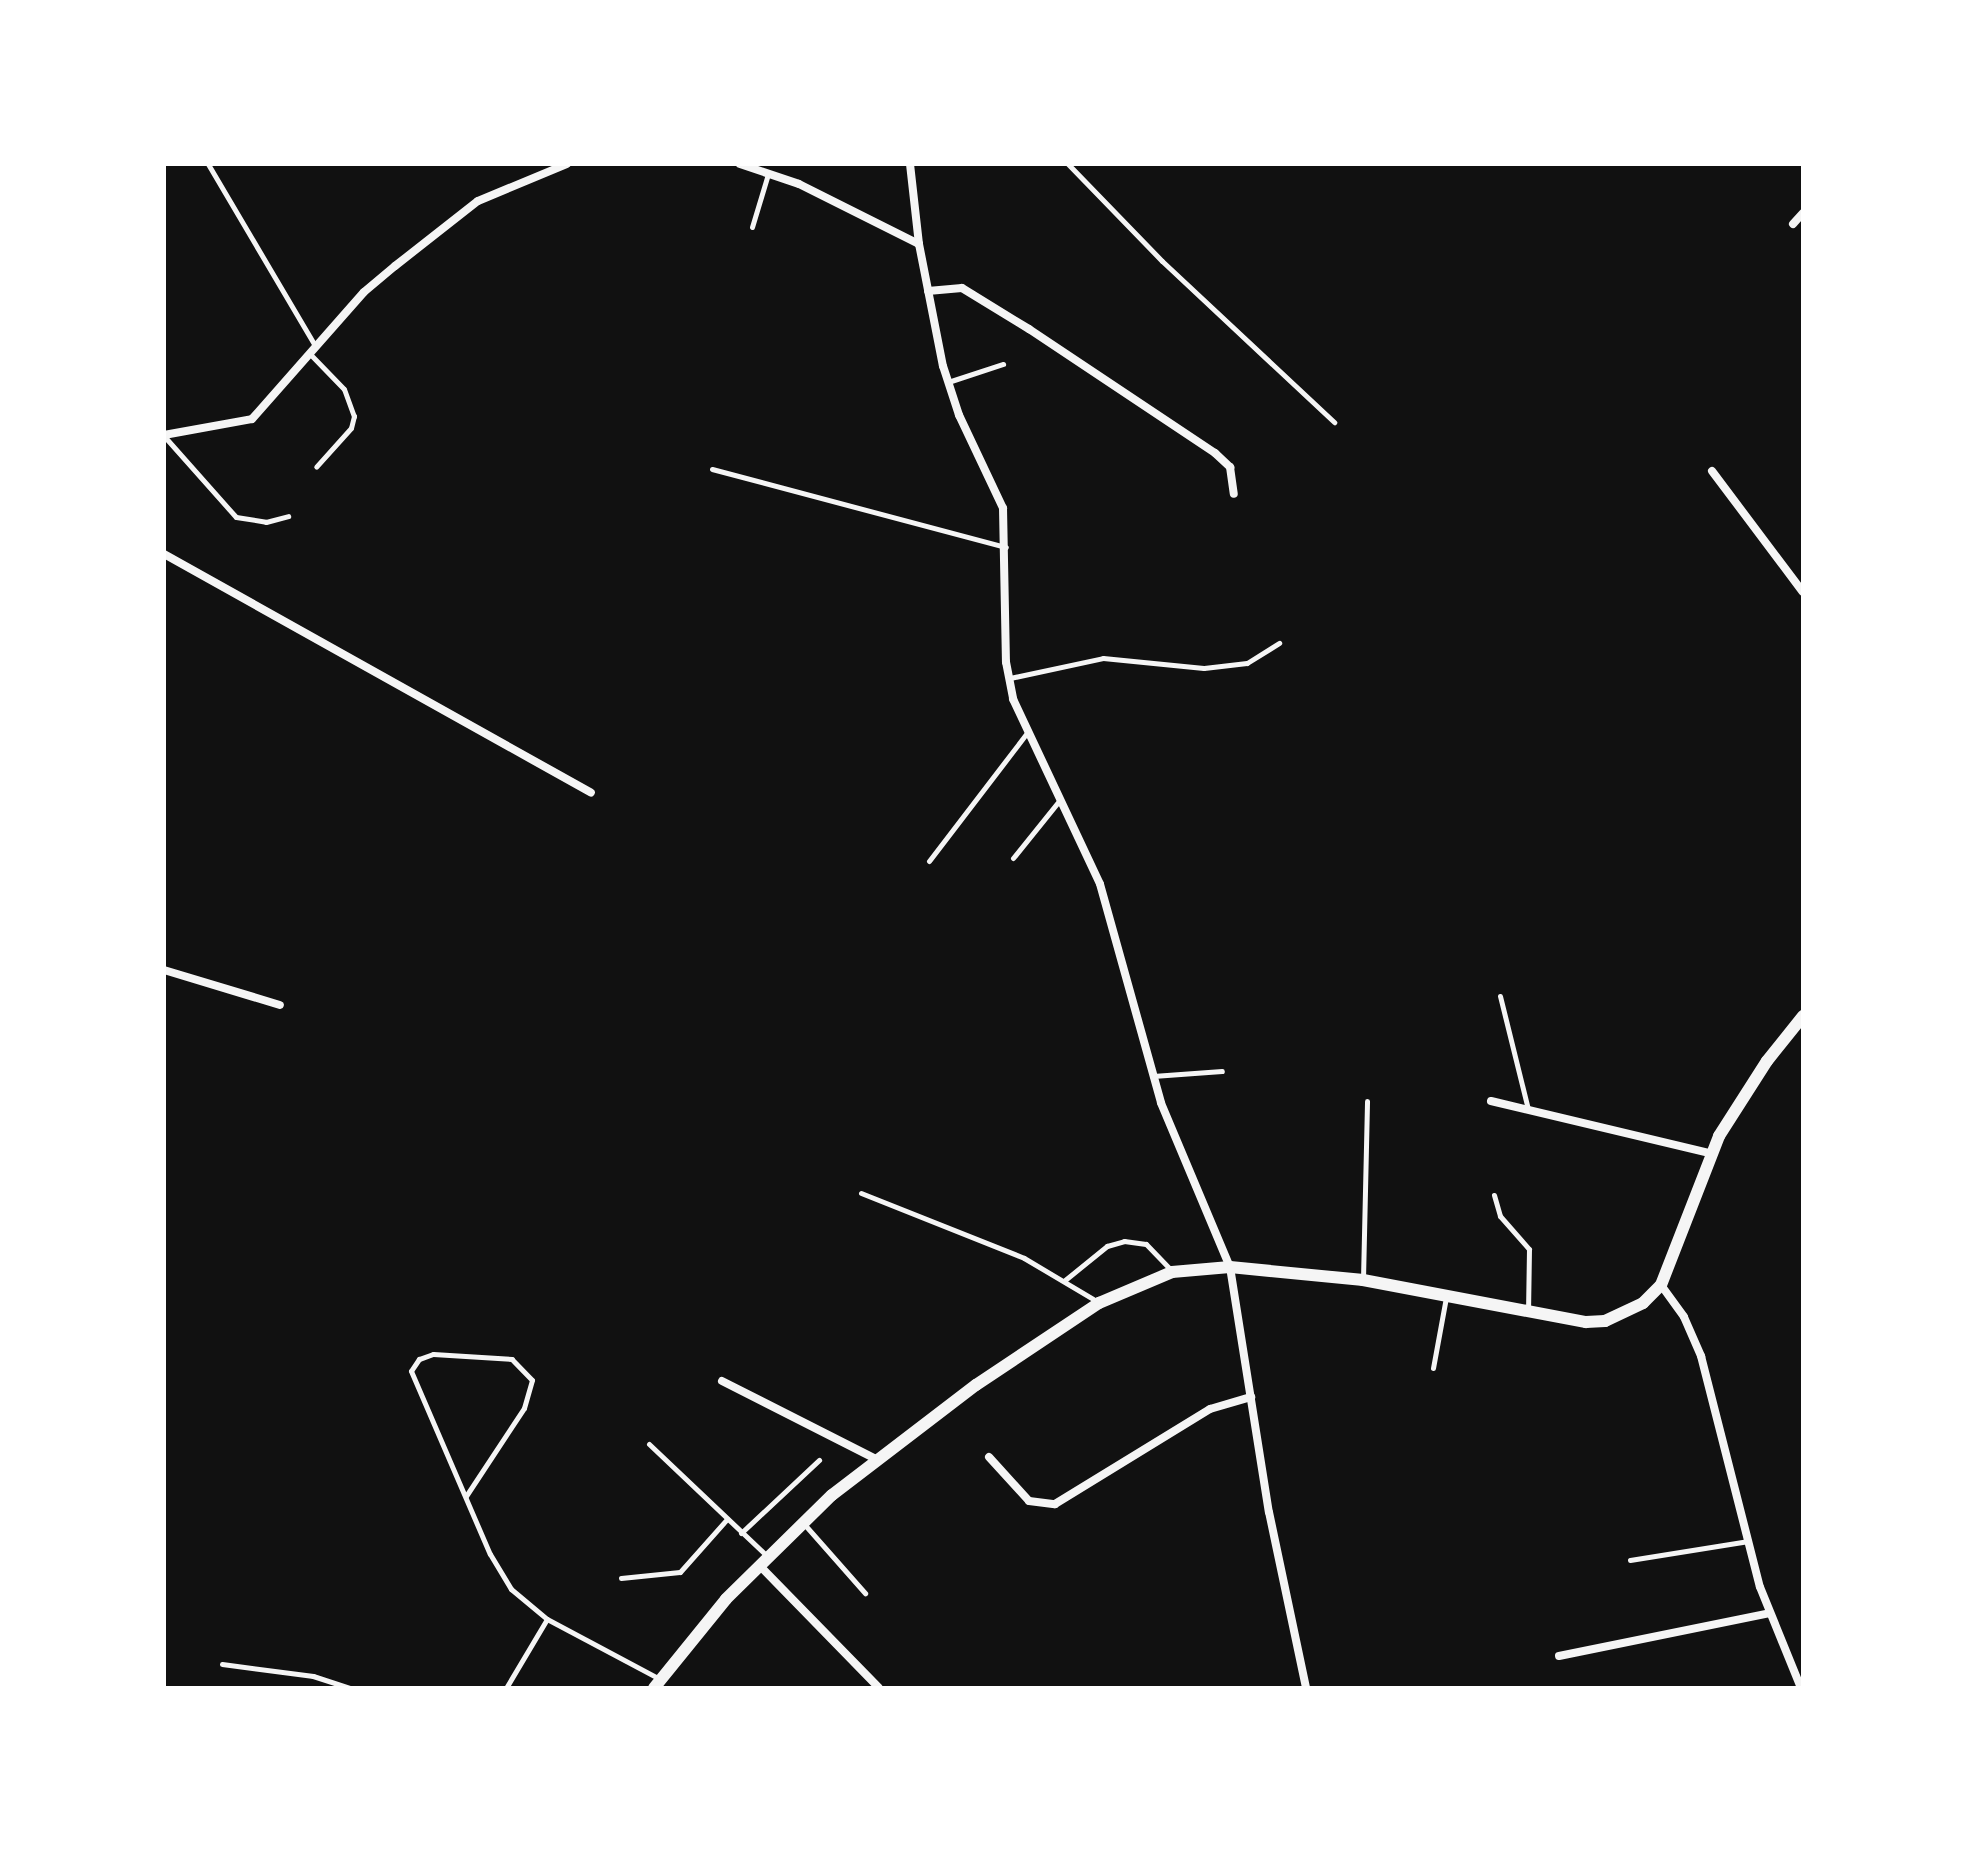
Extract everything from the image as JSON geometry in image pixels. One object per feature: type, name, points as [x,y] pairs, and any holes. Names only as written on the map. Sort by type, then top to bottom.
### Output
[{"type":"street","points":[[164,436],[252,419],[364,292],[478,201],[567,164]]},
{"type":"street","points":[[740,164],[769,172],[919,244]]},
{"type":"street","points":[[910,164],[919,244],[948,382],[959,415],[995,486],[1007,547],[1009,678],[1027,733],[1117,932],[1153,1076],[1230,1267],[1251,1397],[1306,1688]]},
{"type":"street","points":[[1793,224],[1803,213]]},
{"type":"street","points":[[928,291],[962,288],[1069,355],[1224,460],[1234,494]]},
{"type":"street","points":[[1712,471],[1803,592]]},
{"type":"street","points":[[164,554],[591,793]]},
{"type":"street","points":[[164,970],[280,1005]]},
{"type":"street","points":[[657,1684],[764,1561],[803,1523],[878,1460],[976,1385],[1099,1303],[1172,1272],[1230,1267],[1363,1280],[1528,1312],[1605,1321],[1643,1303],[1661,1285],[1713,1154],[1767,1061],[1803,1016]]},
{"type":"street","points":[[1491,1101],[1713,1154]]},
{"type":"street","points":[[1661,1285],[1684,1317],[1701,1356],[1770,1613],[1801,1688]]},
{"type":"street","points":[[722,1381],[878,1460]]},
{"type":"street","points":[[989,1457],[1029,1501],[1055,1504],[1210,1409],[1251,1397]]},
{"type":"street","points":[[764,1561],[879,1688]]},
{"type":"street","points":[[1559,1656],[1770,1613]]},
{"type":"lane","points":[[208,164],[313,351],[344,389],[354,416],[351,428],[316,467]]},
{"type":"lane","points":[[1068,164],[1162,261],[1334,422]]},
{"type":"lane","points":[[752,227],[769,172]]},
{"type":"lane","points":[[948,382],[1003,364]]},
{"type":"lane","points":[[164,436],[236,517],[266,522],[288,516]]},
{"type":"lane","points":[[712,469],[1007,547]]},
{"type":"lane","points":[[1009,678],[1103,658],[1204,668],[1247,663],[1279,643]]},
{"type":"lane","points":[[929,861],[1027,733]]},
{"type":"lane","points":[[1013,858],[1059,801]]},
{"type":"lane","points":[[1500,996],[1528,1109]]},
{"type":"lane","points":[[1153,1076],[1222,1071]]},
{"type":"lane","points":[[1363,1280],[1367,1101]]},
{"type":"lane","points":[[861,1193],[1024,1258],[1099,1303]]},
{"type":"lane","points":[[1494,1195],[1500,1216],[1529,1249],[1528,1312]]},
{"type":"lane","points":[[1065,1280],[1107,1246],[1124,1241],[1146,1244],[1172,1272]]},
{"type":"lane","points":[[1433,1368],[1446,1296]]},
{"type":"lane","points":[[466,1496],[524,1408],[532,1380],[512,1359],[433,1354],[419,1359],[411,1371],[466,1496],[511,1589],[547,1619],[657,1684]]},
{"type":"lane","points":[[649,1444],[727,1519],[764,1561]]},
{"type":"lane","points":[[740,1533],[819,1460]]},
{"type":"lane","points":[[621,1578],[680,1572],[727,1519]]},
{"type":"lane","points":[[803,1523],[865,1593]]},
{"type":"lane","points":[[1630,1560],[1749,1541]]},
{"type":"lane","points":[[506,1688],[547,1619]]},
{"type":"lane","points":[[222,1664],[313,1676],[351,1688]]}]
